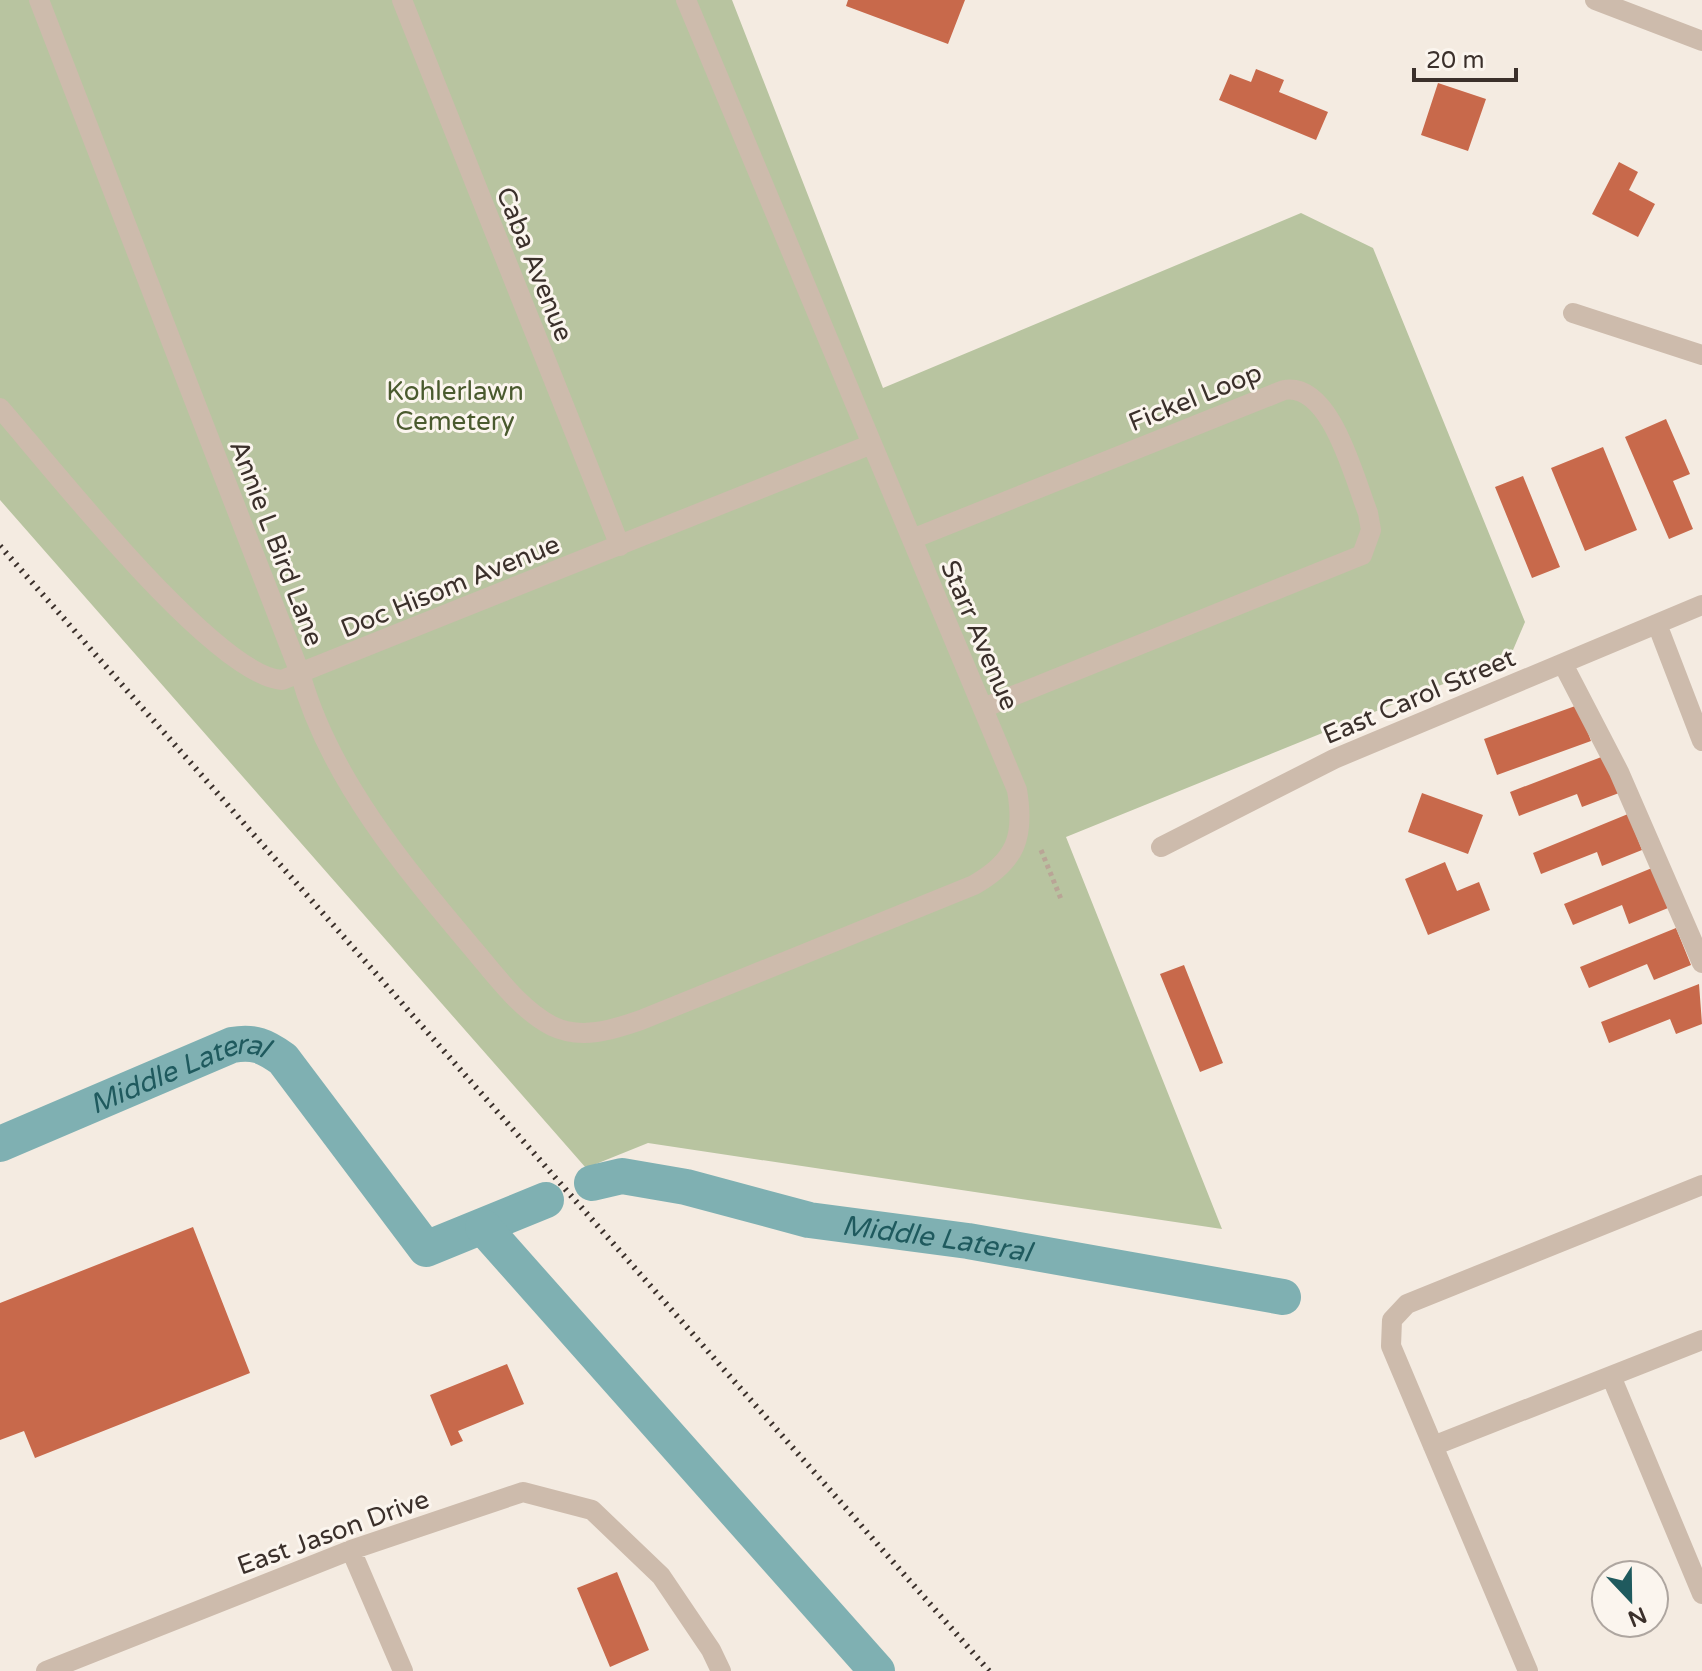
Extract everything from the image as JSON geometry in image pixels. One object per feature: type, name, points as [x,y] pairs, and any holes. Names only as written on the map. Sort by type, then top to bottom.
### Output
[{"type":"street","name":"Annie L Bird Lane","points":[[39,0],[300,673],[309,707],[333,756],[368,812],[432,900],[533,1014],[575,1033],[596,1033],[641,1020],[974,885],[993,874],[1009,858],[1021,826]]},
{"type":"street","name":"Caba Avenue","points":[[402,0],[620,546]]},
{"type":"street","name":"Starr Avenue","points":[[686,0],[1017,790],[1021,826]]},
{"type":"street","points":[[1595,0],[1702,41]]},
{"type":"street","points":[[1573,313],[1702,355]]},
{"type":"street","name":"Fickel Loop","points":[[912,539],[1284,390],[1305,391],[1327,412],[1368,513],[1371,530],[1362,555],[983,708]]},
{"type":"street","name":"Doc Hisom Avenue","points":[[0,408],[187,620],[233,657],[270,679],[282,680],[872,444]]},
{"type":"street","name":"East Carol Street","points":[[1161,847],[1334,759],[1702,605]]},
{"type":"street","points":[[1657,624],[1702,741]]},
{"type":"street","points":[[1563,664],[1619,772],[1702,963]]},
{"type":"street","points":[[1528,1671],[1391,1346],[1392,1320],[1407,1304],[1702,1185]]},
{"type":"street","points":[[1433,1446],[1702,1340]]},
{"type":"street","points":[[1611,1376],[1702,1594]]},
{"type":"street","name":"East Jason Drive","points":[[46,1671],[92,1663],[351,1550],[523,1492],[592,1510],[661,1576],[711,1650],[721,1671]]},
{"type":"street","points":[[351,1550],[403,1671]]},
{"type":"path","points":[[1021,826],[1032,833],[1061,899]]},
{"type":"green space","name":"Kohlerlawn Cemetery","points":[[0,0],[732,0],[883,388],[1301,213],[1373,248],[1525,622],[1510,657],[1066,837],[1222,1229],[648,1143],[586,1168],[0,500]]},
{"type":"building","points":[[848,0],[965,0],[948,44],[846,6]]},
{"type":"building","points":[[1256,69],[1284,80],[1279,92],[1328,112],[1316,140],[1219,100],[1230,74],[1251,82]]},
{"type":"building","points":[[1438,83],[1486,99],[1468,151],[1421,135]]},
{"type":"building","points":[[1619,162],[1638,172],[1629,190],[1655,204],[1638,237],[1592,214]]},
{"type":"building","points":[[1666,419],[1690,474],[1673,481],[1693,529],[1669,539],[1625,437]]},
{"type":"building","points":[[1603,447],[1637,530],[1585,551],[1551,468]]},
{"type":"building","points":[[1523,476],[1560,567],[1532,578],[1495,487]]},
{"type":"building","points":[[1578,705],[1591,741],[1497,775],[1484,739]]},
{"type":"building","points":[[1604,756],[1619,793],[1582,807],[1577,794],[1519,816],[1510,792]]},
{"type":"building","points":[[1422,793],[1483,815],[1468,854],[1408,832]]},
{"type":"building","points":[[1628,814],[1642,850],[1602,866],[1597,852],[1541,874],[1533,853]]},
{"type":"building","points":[[1445,862],[1457,891],[1479,882],[1490,910],[1428,935],[1405,879]]},
{"type":"building","points":[[1652,868],[1668,908],[1629,924],[1622,905],[1573,925],[1564,904]]},
{"type":"building","points":[[1676,928],[1691,965],[1654,980],[1647,964],[1589,988],[1580,967]]},
{"type":"building","points":[[1184,965],[1223,1063],[1200,1072],[1160,974]]},
{"type":"building","points":[[1699,984],[1702,1024],[1676,1034],[1670,1019],[1609,1043],[1601,1022]]},
{"type":"building","points":[[193,1227],[250,1373],[35,1458],[24,1431],[0,1440],[0,1303]]},
{"type":"building","points":[[507,1364],[524,1404],[458,1431],[463,1441],[451,1446],[430,1395]]},
{"type":"building","points":[[617,1572],[649,1650],[610,1667],[577,1588]]},
{"type":"waterway","name":"Middle Lateral","points":[[0,1144],[232,1045],[253,1044],[283,1059],[426,1249],[546,1200]]},
{"type":"waterway","name":"Middle Lateral","points":[[592,1183],[622,1176],[686,1187],[809,1220],[968,1241],[1283,1297]]},
{"type":"waterway","points":[[483,1227],[877,1671]]},
{"type":"railway","points":[[0,546],[989,1671]]}]
